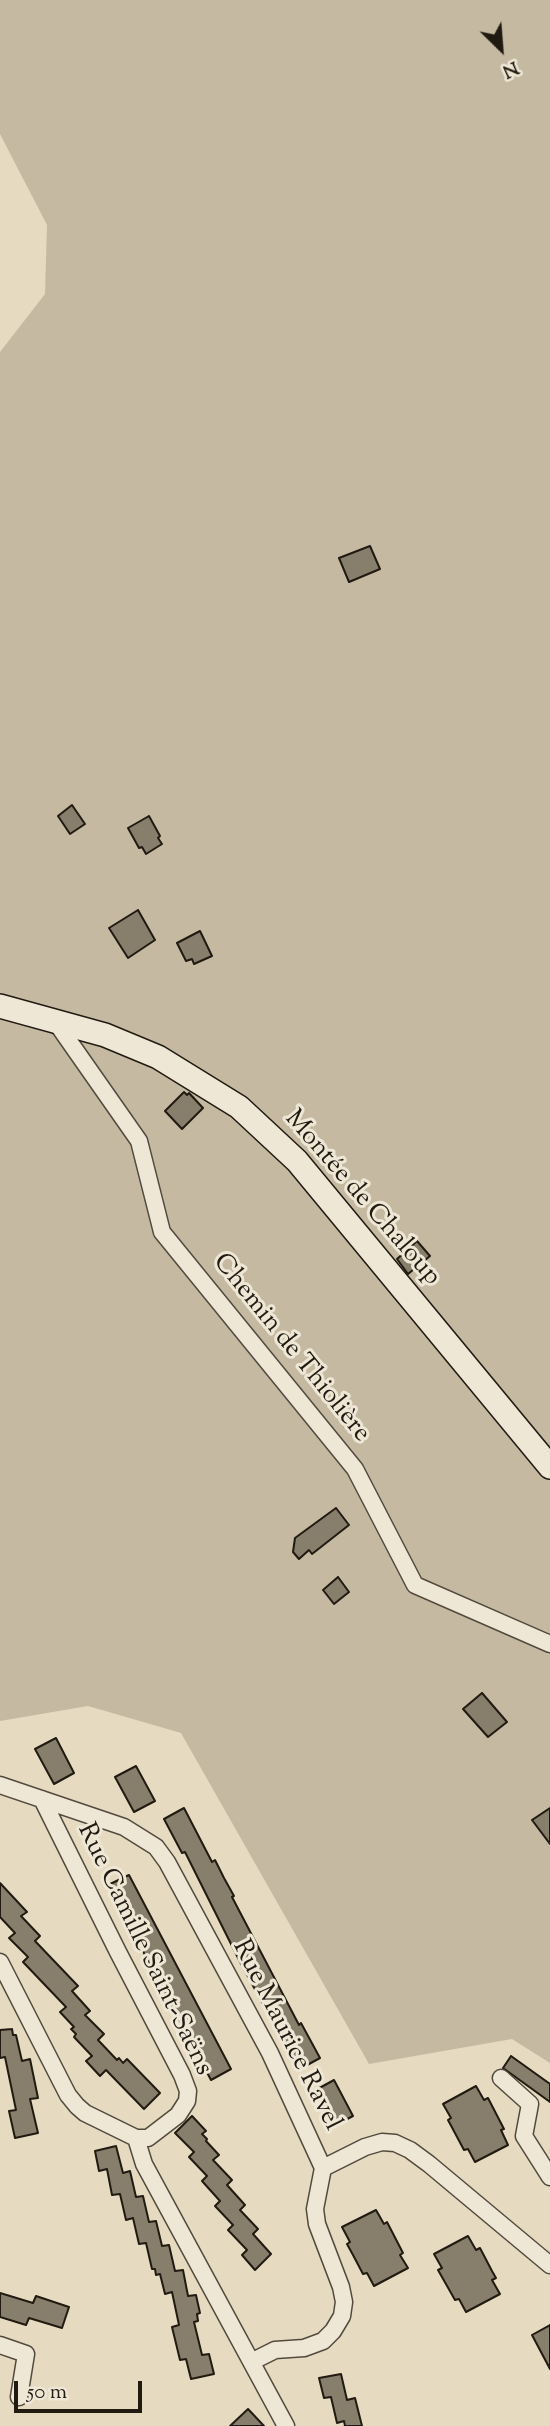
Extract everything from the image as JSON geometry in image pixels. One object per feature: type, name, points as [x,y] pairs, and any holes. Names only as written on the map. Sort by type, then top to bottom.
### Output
[{"type":"main road","name":"Montée de Chaloup","points":[[0,1006],[105,1035],[158,1057],[239,1107],[297,1161],[550,1467]]},
{"type":"street","name":"Chemin de Thiolière","points":[[55,1021],[139,1141],[162,1231],[355,1468],[415,1585],[550,1644]]},
{"type":"street","name":"Rue Maurice Ravel","points":[[0,1785],[124,1827],[156,1847],[167,1861],[270,2053],[323,2168],[315,2209],[317,2224],[341,2287],[344,2302],[342,2316],[323,2341],[304,2348],[275,2350],[253,2361]]},
{"type":"street","name":"Rue Camille Saint-Saëns","points":[[42,1799],[188,2091],[187,2101],[178,2115],[148,2138],[136,2138]]},
{"type":"street","points":[[0,1962],[68,2095],[85,2113],[136,2138],[144,2164],[286,2426]]},
{"type":"street","points":[[500,2078],[530,2105],[524,2136],[550,2176]]},
{"type":"street","points":[[323,2168],[365,2147],[382,2142],[395,2143],[429,2164],[550,2265]]},
{"type":"street","points":[[0,2345],[26,2354],[19,2397]]},
{"type":"shaded area","points":[[0,0],[550,0],[550,2063],[512,2039],[369,2064],[181,1733],[88,1706],[0,1721],[0,352],[45,294],[47,225],[0,134]]},
{"type":"building","points":[[370,546],[380,569],[349,582],[339,558]]},
{"type":"building","points":[[72,805],[85,824],[70,834],[58,816]]},
{"type":"building","points":[[149,816],[162,844],[146,854],[142,847],[139,848],[128,828]]},
{"type":"building","points":[[138,910],[155,940],[128,958],[109,928]]},
{"type":"building","points":[[200,931],[212,956],[194,964],[192,959],[186,961],[177,943]]},
{"type":"building","points":[[184,1092],[187,1095],[189,1093],[203,1108],[182,1129],[165,1111]]},
{"type":"building","points":[[417,1241],[430,1256],[408,1274],[397,1259]]},
{"type":"building","points":[[336,1508],[349,1525],[312,1554],[309,1550],[299,1559],[293,1552],[295,1538]]},
{"type":"building","points":[[338,1577],[349,1592],[334,1604],[323,1590]]},
{"type":"building","points":[[482,1693],[507,1722],[488,1737],[463,1709]]},
{"type":"building","points":[[56,1738],[74,1773],[54,1784],[35,1749]]},
{"type":"building","points":[[136,1766],[155,1801],[134,1812],[115,1777]]},
{"type":"building","points":[[184,1808],[212,1862],[215,1860],[299,2025],[301,2023],[320,2058],[300,2069],[240,1962],[185,1852],[182,1853],[164,1819]]},
{"type":"building","points":[[550,1808],[550,1844],[532,1820]]},
{"type":"building","points":[[129,1875],[231,2069],[211,2080],[108,1885]]},
{"type":"building","points":[[0,1883],[27,1912],[21,1916],[40,1936],[35,1941],[78,1986],[72,1991],[90,2011],[85,2015],[104,2034],[98,2040],[117,2060],[119,2058],[123,2063],[127,2059],[160,2093],[144,2109],[106,2070],[100,2076],[86,2061],[92,2056],[74,2037],[76,2034],[71,2029],[74,2027],[60,2012],[66,2007],[23,1962],[28,1957],[9,1938],[15,1933],[0,1917]]},
{"type":"building","points":[[12,2029],[22,2061],[30,2059],[38,2098],[30,2099],[38,2133],[15,2138],[9,2111],[16,2110],[5,2057],[0,2058],[0,2030]]},
{"type":"building","points":[[511,2056],[550,2084],[550,2102],[503,2068]]},
{"type":"building","points":[[334,2080],[353,2116],[332,2127],[314,2091]]},
{"type":"building","points":[[476,2086],[484,2100],[488,2098],[504,2129],[501,2130],[508,2145],[475,2162],[468,2149],[464,2150],[443,2104]]},
{"type":"building","points":[[192,2116],[206,2131],[202,2134],[219,2155],[213,2160],[232,2180],[227,2185],[245,2205],[240,2210],[258,2229],[253,2234],[271,2254],[255,2270],[242,2255],[247,2250],[228,2230],[233,2225],[215,2206],[220,2201],[202,2181],[207,2176],[189,2157],[194,2152],[175,2133]]},
{"type":"building","points":[[116,2146],[123,2173],[130,2171],[136,2197],[143,2196],[149,2222],[156,2221],[162,2246],[169,2245],[175,2271],[183,2270],[188,2296],[196,2295],[200,2313],[197,2314],[198,2321],[194,2322],[202,2355],[209,2354],[214,2374],[191,2379],[186,2359],[180,2360],[172,2327],[179,2325],[172,2292],[165,2294],[160,2274],[156,2275],[155,2269],[152,2269],[146,2243],[139,2244],[133,2218],[126,2220],[120,2194],[112,2195],[107,2169],[99,2171],[95,2151]]},
{"type":"building","points":[[376,2210],[384,2224],[387,2222],[408,2268],[374,2286],[367,2273],[363,2274],[347,2244],[350,2242],[342,2227]]},
{"type":"building","points":[[468,2236],[476,2250],[480,2248],[496,2278],[492,2280],[500,2294],[466,2312],[459,2299],[455,2300],[438,2270],[442,2268],[434,2254]]},
{"type":"building","points":[[0,2293],[33,2303],[36,2296],[69,2307],[62,2328],[29,2318],[26,2325],[0,2317]]},
{"type":"building","points":[[550,2325],[550,2369],[532,2335]]},
{"type":"building","points":[[341,2374],[347,2400],[355,2398],[362,2426],[345,2426],[344,2421],[337,2423],[331,2397],[324,2398],[319,2378]]},
{"type":"building","points":[[248,2409],[264,2426],[230,2426]]}]
